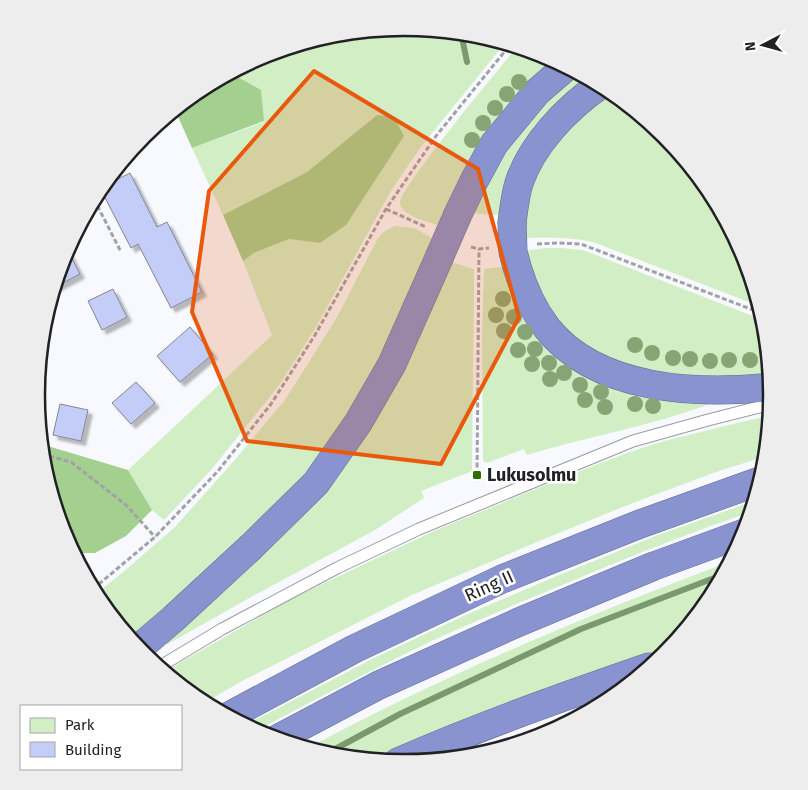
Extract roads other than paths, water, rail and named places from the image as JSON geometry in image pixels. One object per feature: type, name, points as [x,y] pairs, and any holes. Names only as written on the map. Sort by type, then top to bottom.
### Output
[{"type":"highway","points":[[145,643],[174,619],[251,547],[316,483],[358,423],[392,364],[458,214],[494,144],[537,92],[560,72]]},
{"type":"highway","points":[[593,90],[568,110],[537,149],[520,182],[514,202],[512,222],[513,252],[526,293],[535,311],[548,330],[562,344],[582,359],[603,370],[626,378],[673,387],[740,390],[763,388]]},
{"type":"highway","name":"Ring II","points":[[236,712],[354,649],[502,579],[640,524],[752,484]]},
{"type":"highway","points":[[286,734],[379,685],[519,622],[654,566],[733,537]]},
{"type":"highway","points":[[417,753],[568,695],[630,673]]},
{"type":"lane","points":[[165,663],[222,629],[337,568],[419,529],[633,441],[763,406]]},
{"type":"waterway","points":[[463,41],[467,62]]},
{"type":"waterway","points":[[338,748],[400,714],[581,629],[712,579]]},
{"type":"place","name":"Lukusolmu","points":[[477,475]]}]
